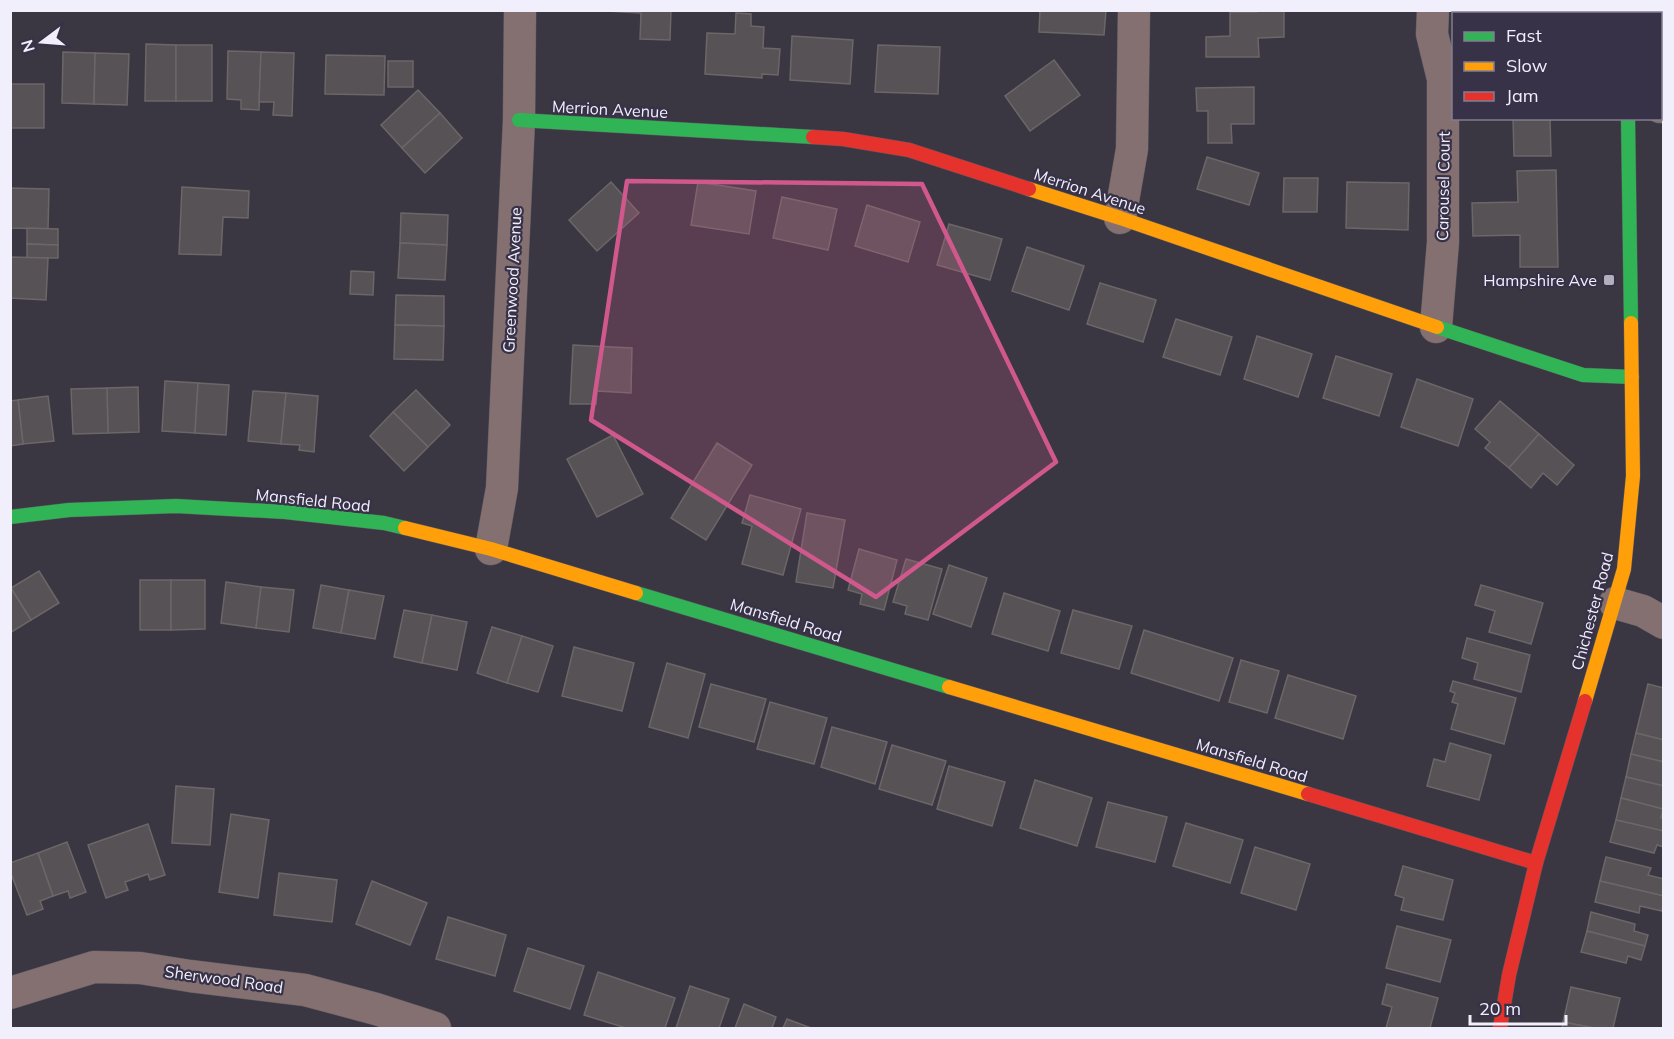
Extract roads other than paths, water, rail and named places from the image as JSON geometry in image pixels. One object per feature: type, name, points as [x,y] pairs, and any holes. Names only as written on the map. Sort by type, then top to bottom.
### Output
[{"type":"street","name":"Greenwood Avenue","points":[[491,549],[502,488],[519,120],[520,10]]},
{"type":"street","points":[[1120,218],[1132,149],[1134,10]]},
{"type":"street","name":"Carousel Court","points":[[1433,10],[1432,34],[1443,79],[1443,242],[1436,327]]},
{"type":"street","name":"Merrion Avenue","points":[[519,120],[843,139],[909,150],[1120,218],[1583,375],[1632,377]]},
{"type":"street","name":"Chichester Road","points":[[1500,1029],[1509,975],[1536,863],[1624,569],[1633,476],[1628,120]]},
{"type":"street","name":"Mansfield Road","points":[[10,517],[69,510],[176,506],[285,512],[384,523],[491,549],[1536,863]]},
{"type":"street","points":[[1615,603],[1643,611],[1664,623]]},
{"type":"street","name":"Sherwood Road","points":[[10,993],[94,967],[140,968],[305,990],[376,1009],[435,1029]]},
{"type":"place","name":"Hampshire Ave","points":[[1609,280]]}]
